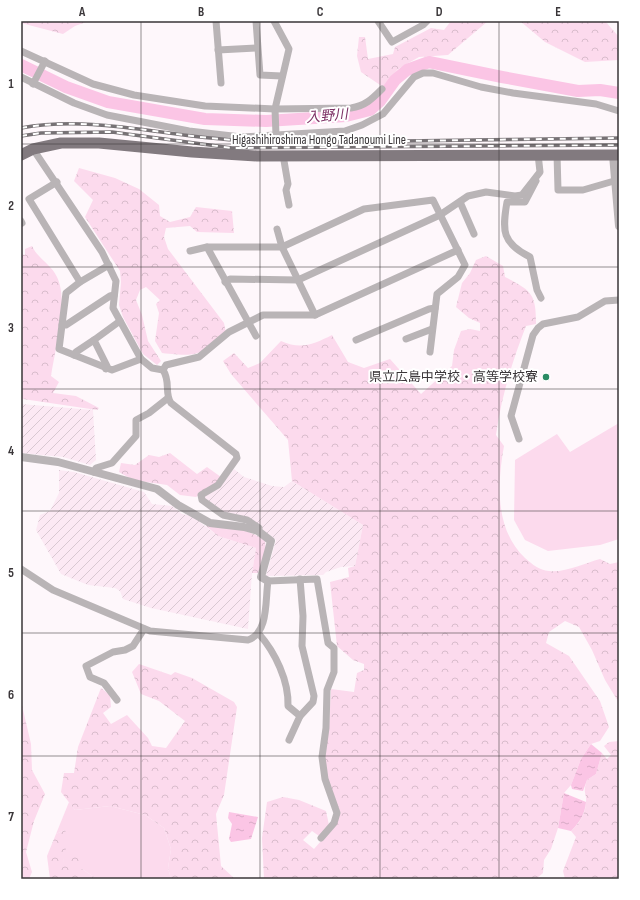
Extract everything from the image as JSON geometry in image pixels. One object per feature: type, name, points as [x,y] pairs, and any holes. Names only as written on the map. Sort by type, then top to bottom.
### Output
[{"type":"main road","name":"Higashihiroshima Hongo Tadanoumi Line","points":[[21,155],[33,149],[61,143],[100,143],[192,152],[283,156],[538,154],[616,155]]},
{"type":"street","points":[[216,21],[221,83]]},
{"type":"street","points":[[256,21],[260,75],[282,76]]},
{"type":"street","points":[[274,21],[289,49],[275,109],[276,135]]},
{"type":"street","points":[[378,21],[392,42],[423,25],[426,21]]},
{"type":"street","points":[[218,50],[257,48]]},
{"type":"street","points":[[21,51],[93,84],[134,95],[205,106],[275,109],[356,107],[370,101],[382,89]]},
{"type":"street","points":[[33,84],[45,61]]},
{"type":"street","points":[[21,77],[33,84],[107,115],[140,123],[241,137],[345,131],[362,125],[383,114],[414,77],[423,73],[433,73],[481,87],[506,92],[596,104],[619,111]]},
{"type":"street","points":[[33,149],[57,182],[109,265],[116,281],[113,308],[141,359],[152,368],[163,370],[168,378],[168,398],[171,403],[236,454],[237,458],[218,485],[201,495],[202,500],[223,515],[247,520],[259,528],[258,531]]},
{"type":"street","points":[[538,154],[540,172],[531,186],[525,202],[507,202],[504,218],[507,238],[514,249],[530,257],[537,290],[541,298]]},
{"type":"street","points":[[557,154],[558,190],[583,190],[614,181]]},
{"type":"street","points":[[616,155],[614,181],[619,226]]},
{"type":"street","points":[[283,156],[288,184],[286,190],[289,204]]},
{"type":"street","points":[[57,182],[29,199],[80,282]]},
{"type":"street","points":[[225,282],[230,279],[298,280],[440,215],[468,196],[486,192],[514,196],[522,195],[531,186]]},
{"type":"street","points":[[190,251],[207,247],[282,247],[364,209],[433,200],[465,266],[458,277],[437,294],[430,352]]},
{"type":"street","points":[[460,202],[474,234]]},
{"type":"street","points":[[277,229],[282,247],[315,315]]},
{"type":"street","points":[[207,247],[256,336]]},
{"type":"street","points":[[163,370],[166,365],[200,357],[229,332],[263,315],[315,315],[458,250]]},
{"type":"street","points":[[109,265],[80,282],[66,293],[59,349],[106,369],[112,370],[141,359]]},
{"type":"street","points":[[62,325],[66,325],[110,296],[114,295]]},
{"type":"street","points":[[519,438],[511,416],[533,334],[543,324],[578,317],[604,301],[619,300]]},
{"type":"street","points":[[356,340],[429,309],[435,308]]},
{"type":"street","points":[[74,355],[76,352],[120,322]]},
{"type":"street","points":[[406,339],[432,329]]},
{"type":"street","points":[[94,340],[107,366],[106,369]]},
{"type":"street","points":[[94,472],[96,468],[112,462],[136,436],[136,420],[149,413],[168,398]]},
{"type":"street","points":[[21,457],[58,462],[157,489],[178,505],[210,523],[244,527],[258,531],[271,541],[261,577],[268,581],[317,578],[328,643],[334,648],[334,672],[327,690],[326,728],[322,757],[325,779],[337,813],[334,823],[321,838]]},
{"type":"street","points":[[21,569],[53,590],[150,631],[248,640],[259,634],[264,620],[268,581]]},
{"type":"street","points":[[289,740],[300,716],[313,702],[314,696],[302,646],[303,616],[300,579]]},
{"type":"street","points":[[117,700],[104,683],[90,677],[86,666],[112,652],[125,650],[134,646],[144,629]]},
{"type":"street","points":[[259,634],[267,643],[280,670],[288,696],[288,706],[300,716]]},
{"type":"shaded area","points":[[21,404],[93,410],[96,460],[90,465],[63,457],[21,453]]},
{"type":"shaded area","points":[[234,469],[244,477],[272,486],[284,487],[292,481],[363,525],[355,566],[341,567],[326,572],[323,575],[266,576],[276,540],[248,518],[227,514],[205,500],[205,495],[218,489]]},
{"type":"shaded area","points":[[59,470],[74,472],[144,492],[152,504],[172,506],[182,514],[192,516],[218,536],[256,548],[252,573],[248,629],[151,608],[123,599],[120,591],[115,588],[88,585],[61,574],[36,530],[40,515],[50,511],[59,493]]},
{"type":"green space","points":[[21,21],[89,21],[75,26],[63,34],[21,23]]},
{"type":"green space","points":[[451,21],[488,21],[448,55],[419,57],[398,69],[383,87],[361,72],[357,56],[359,37],[365,37],[368,59],[393,54],[395,47],[431,28],[444,30]]},
{"type":"green space","points":[[520,21],[605,21],[619,37],[619,60],[585,62],[545,42]]},
{"type":"green space","points":[[79,168],[115,178],[139,189],[159,205],[160,216],[170,222],[190,217],[196,207],[232,211],[234,233],[197,232],[190,226],[166,228],[164,237],[168,249],[224,323],[226,333],[197,353],[184,355],[162,353],[155,341],[159,313],[156,304],[160,300],[146,287],[140,290],[136,300],[142,315],[148,341],[161,361],[157,365],[143,354],[123,317],[119,305],[121,282],[120,271],[85,217],[93,200],[74,181]]},
{"type":"green space","points":[[32,246],[57,277],[62,299],[58,339],[51,376],[59,382],[53,393],[76,396],[99,408],[97,410],[23,399],[21,397],[21,254],[25,255],[25,249]]},
{"type":"green space","points":[[486,256],[503,266],[505,277],[521,286],[531,294],[536,314],[536,324],[526,326],[516,353],[498,421],[496,435],[504,446],[500,476],[503,520],[515,547],[528,561],[542,570],[562,571],[600,559],[610,564],[619,562],[619,703],[605,680],[592,650],[579,627],[565,621],[549,632],[546,643],[569,656],[600,701],[609,727],[600,741],[591,744],[581,759],[571,785],[564,793],[558,828],[551,849],[544,860],[543,873],[536,879],[264,879],[262,838],[267,802],[283,797],[299,800],[326,811],[329,825],[319,836],[312,831],[303,840],[314,849],[336,824],[324,760],[329,726],[331,689],[354,692],[357,673],[364,670],[364,664],[353,660],[337,646],[330,582],[349,577],[348,568],[355,566],[363,525],[292,481],[288,440],[231,374],[223,361],[234,353],[248,368],[260,363],[281,341],[288,344],[307,345],[332,335],[348,362],[364,368],[390,359],[421,394],[452,366],[454,350],[461,331],[470,329],[480,331],[480,323],[469,318],[456,307],[462,283],[470,273],[476,260]]},
{"type":"green space","points":[[619,423],[619,539],[600,545],[548,551],[525,540],[514,520],[515,460],[557,434],[570,452]]},
{"type":"green space","points":[[170,453],[197,474],[207,467],[221,477],[216,484],[196,497],[180,495],[167,485],[133,480],[119,472],[121,463],[135,465],[149,455],[159,457]]},
{"type":"green space","points":[[208,524],[230,527],[252,533],[265,541],[266,551],[258,573],[252,573],[256,548],[218,536],[206,526]]},
{"type":"green space","points":[[139,664],[171,675],[175,672],[192,678],[234,702],[237,707],[224,795],[216,814],[221,866],[235,879],[171,879],[168,868],[171,849],[164,828],[145,815],[110,806],[75,810],[61,792],[64,773],[74,773],[78,747],[101,688],[110,695],[111,707],[103,713],[111,724],[127,715],[148,738],[152,746],[166,748],[185,721],[159,701],[141,694],[132,672]]},
{"type":"green space","points":[[21,701],[31,744],[32,770],[45,794],[34,821],[26,852],[32,872],[29,879],[21,879]]},
{"type":"green space","points":[[619,741],[619,879],[565,879],[563,871],[576,837],[571,831],[579,822],[586,806],[585,788],[587,780],[596,774],[602,753],[607,759],[611,755],[604,746],[609,742]]},
{"type":"green space","points":[[69,802],[75,810],[110,806],[145,815],[164,828],[171,849],[168,868],[171,879],[97,879],[82,869],[63,863],[65,830],[56,834]]},
{"type":"green space","points":[[65,830],[68,838],[63,863],[77,854],[82,869],[97,879],[50,879],[47,856],[56,834]]},
{"type":"water","points":[[591,744],[602,753],[596,774],[587,780],[583,791],[572,789],[571,785],[581,759]]},
{"type":"water","points":[[564,793],[586,802],[582,818],[571,831],[558,828]]},
{"type":"water","points":[[229,812],[258,817],[251,839],[231,842],[229,839],[232,824],[228,818]]},
{"type":"waterway","name":"入野川","points":[[21,65],[66,87],[108,102],[205,119],[266,121],[346,116],[370,110],[380,101],[395,80],[407,70],[429,62],[578,91],[600,90],[619,93]]},
{"type":"railway","points":[[21,128],[48,125],[101,125],[208,138],[277,142],[619,138]]},
{"type":"railway","points":[[21,136],[41,133],[112,132],[232,148],[619,145]]},
{"type":"place","name":"県立広島中学校・高等学校寮","points":[[546,377]]}]
